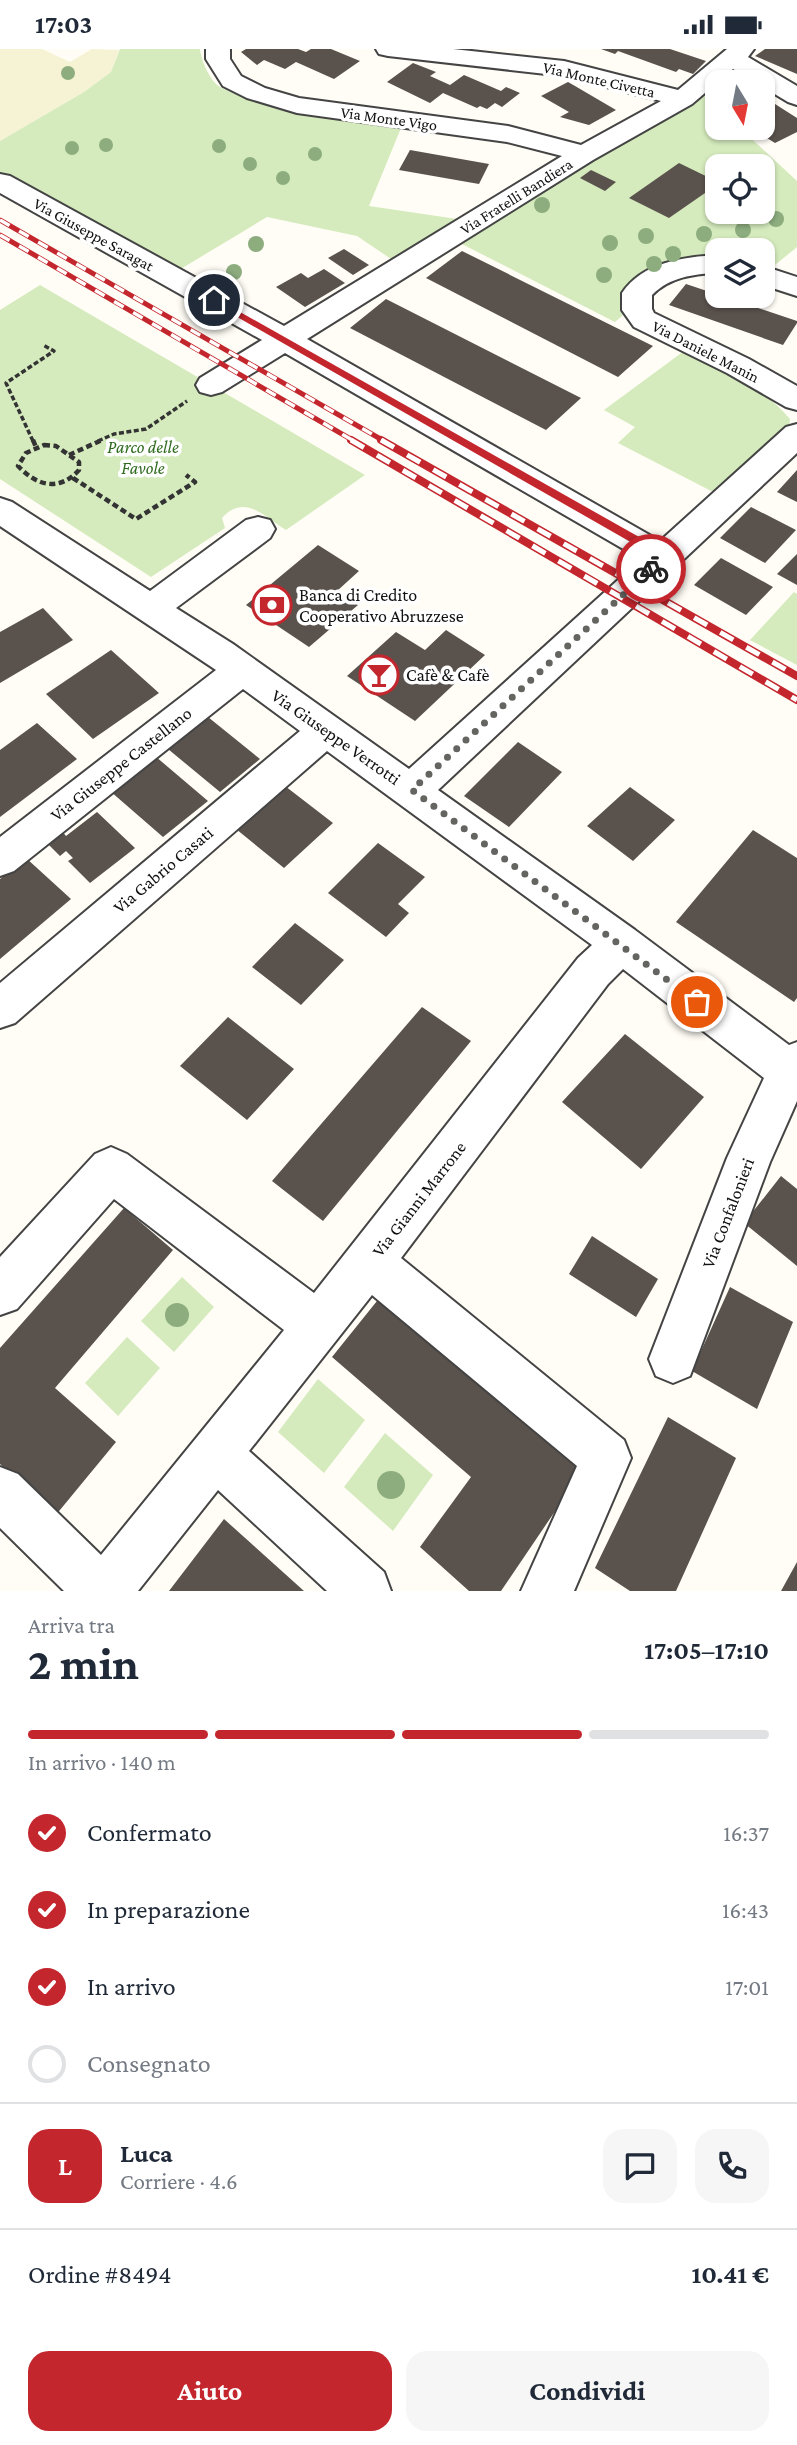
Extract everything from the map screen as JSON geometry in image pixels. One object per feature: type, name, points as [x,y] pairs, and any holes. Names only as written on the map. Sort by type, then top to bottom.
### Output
[{"type":"street","name":"Via Monte Vigo","points":[[218,49],[218,59],[232,81],[256,93],[297,105],[508,134],[584,154]]},
{"type":"street","name":"Via Monte Civetta","points":[[388,49],[564,69],[683,99]]},
{"type":"street","name":"Via Fratelli Bandiera","points":[[211,385],[584,154],[683,99],[737,54]]},
{"type":"street","points":[[737,54],[797,97]]},
{"type":"street","name":"Via Giuseppe Saragat","points":[[0,182],[286,340],[644,545],[659,561]]},
{"type":"street","name":"Via Daniele Manin","points":[[705,265],[679,268],[653,279],[637,293],[637,310],[644,320],[658,329],[738,366],[797,400]]},
{"type":"street","points":[[775,280],[797,288]]},
{"type":"street","points":[[412,790],[797,435]]},
{"type":"street","name":"Via Giuseppe Verrotti","points":[[0,510],[242,670],[412,790],[794,1070]]},
{"type":"street","points":[[152,608],[258,529]]},
{"type":"street","name":"Via Giuseppe Castellano","points":[[0,859],[242,670]]},
{"type":"street","name":"Via Gabrio Casati","points":[[0,1009],[327,730]]},
{"type":"street","name":"Via Gianni Marrone","points":[[103,1591],[369,1262],[552,1028],[593,971],[621,943]]},
{"type":"street","name":"Via Confalonieri","points":[[673,1359],[749,1158],[794,1070]]},
{"type":"street","points":[[0,1292],[111,1169],[318,1326]]},
{"type":"street","points":[[369,1262],[606,1458],[547,1591]]},
{"type":"street","points":[[216,1454],[365,1591]]},
{"type":"street","points":[[0,1492],[103,1591]]},
{"type":"path","points":[[36,447],[6,383],[54,351],[43,345]]},
{"type":"path","points":[[69,455],[114,434],[146,429],[211,385]]},
{"type":"path","points":[[44,445],[56,446],[69,455],[79,462],[79,470],[62,485],[41,485],[24,474],[18,466],[26,453],[44,445]]},
{"type":"path","points":[[73,478],[136,519],[195,482],[186,475]]},
{"type":"shaded area","points":[[0,49],[42,49],[70,62],[92,49],[119,50],[111,72],[84,92],[0,141]]},
{"type":"green space","points":[[120,49],[200,49],[203,62],[215,83],[247,98],[401,128],[369,206],[464,220],[397,263],[357,236],[267,217],[179,270],[0,174],[0,141],[84,92],[111,72]]},
{"type":"green space","points":[[702,95],[705,97],[705,140],[753,140],[768,154],[705,154],[705,224],[775,224],[775,161],[797,181],[797,247],[775,265],[775,238],[705,238],[705,261],[669,264],[615,322],[454,240]]},
{"type":"green space","name":"Parco delle Favole","points":[[40,285],[365,475],[286,530],[254,509],[238,507],[222,518],[225,528],[151,577],[0,479],[0,310]]},
{"type":"green space","points":[[684,351],[754,388],[790,419],[789,430],[719,495],[618,443],[635,427],[604,410]]},
{"type":"green space","points":[[794,592],[797,594],[797,665],[750,640]]},
{"type":"green space","points":[[182,1277],[214,1307],[174,1352],[141,1321]]},
{"type":"green space","points":[[127,1337],[160,1368],[118,1416],[85,1383]]},
{"type":"green space","points":[[318,1379],[365,1420],[324,1473],[278,1432]]},
{"type":"green space","points":[[385,1433],[433,1475],[393,1531],[344,1487]]},
{"type":"building","points":[[246,49],[298,49],[306,52],[311,49],[331,49],[360,61],[334,79],[296,62],[285,69],[264,60],[257,65],[241,52]]},
{"type":"building","points":[[601,49],[670,49],[706,61],[693,74],[679,69],[676,72],[618,51],[615,54]]},
{"type":"building","points":[[765,49],[797,49],[797,74],[755,56]]},
{"type":"building","points":[[413,63],[436,72],[430,76],[450,85],[464,75],[501,91],[506,87],[520,93],[502,107],[495,103],[487,109],[480,106],[477,108],[443,93],[430,103],[387,82]]},
{"type":"building","points":[[568,82],[616,110],[589,125],[560,117],[569,112],[541,96]]},
{"type":"building","points":[[775,104],[797,118],[797,132],[775,143],[770,140],[775,140]]},
{"type":"building","points":[[410,150],[489,164],[479,184],[399,170]]},
{"type":"building","points":[[679,163],[705,176],[705,193],[669,218],[629,198]]},
{"type":"building","points":[[591,170],[616,182],[605,191],[580,178]]},
{"type":"building","points":[[344,249],[369,265],[353,275],[328,258]]},
{"type":"building","points":[[462,251],[653,346],[618,377],[426,278]]},
{"type":"building","points":[[324,269],[345,283],[305,307],[276,287],[301,273],[308,278]]},
{"type":"building","points":[[686,284],[705,290],[705,308],[758,308],[797,323],[783,345],[669,305]]},
{"type":"building","points":[[386,299],[581,398],[546,430],[350,328]]},
{"type":"building","points":[[797,470],[797,502],[777,492]]},
{"type":"building","points":[[751,507],[796,530],[765,563],[720,538]]},
{"type":"building","points":[[318,545],[359,571],[337,591],[358,605],[309,647],[246,605]]},
{"type":"building","points":[[797,554],[797,585],[777,574]]},
{"type":"building","points":[[721,558],[773,587],[746,615],[694,585]]},
{"type":"building","points":[[43,608],[73,640],[0,683],[0,632]]},
{"type":"building","points":[[446,630],[485,655],[415,721],[347,676],[396,632],[425,650]]},
{"type":"building","points":[[111,650],[159,693],[93,739],[46,694]]},
{"type":"building","points":[[208,717],[260,759],[220,792],[168,749]]},
{"type":"building","points":[[37,723],[77,759],[0,817],[0,750]]},
{"type":"building","points":[[518,742],[562,772],[509,827],[464,796]]},
{"type":"building","points":[[155,756],[208,801],[163,837],[110,791]]},
{"type":"building","points":[[285,786],[333,823],[284,868],[236,829]]},
{"type":"building","points":[[630,787],[675,820],[633,861],[587,826]]},
{"type":"building","points":[[97,812],[135,848],[90,883],[68,861],[73,858],[66,851],[60,856],[47,843],[62,831],[66,836]]},
{"type":"building","points":[[753,830],[797,858],[797,998],[794,1002],[676,922]]},
{"type":"building","points":[[378,843],[425,877],[398,904],[409,913],[386,937],[328,893]]},
{"type":"building","points":[[26,858],[71,899],[0,959],[0,879]]},
{"type":"building","points":[[295,923],[344,960],[301,1005],[252,967]]},
{"type":"building","points":[[422,1007],[471,1041],[323,1221],[272,1181]]},
{"type":"building","points":[[228,1017],[294,1069],[247,1120],[180,1066]]},
{"type":"building","points":[[625,1034],[704,1097],[641,1169],[562,1102]]},
{"type":"building","points":[[781,1176],[797,1189],[797,1266],[744,1223]]},
{"type":"building","points":[[124,1208],[173,1250],[55,1388],[116,1442],[55,1516],[0,1464],[0,1348]]},
{"type":"building","points":[[592,1236],[658,1279],[636,1317],[569,1274]]},
{"type":"building","points":[[730,1287],[793,1322],[757,1409],[692,1371]]},
{"type":"building","points":[[381,1296],[585,1467],[501,1591],[469,1591],[420,1547],[471,1477],[332,1357]]},
{"type":"building","points":[[668,1417],[736,1458],[676,1591],[630,1591],[595,1568]]},
{"type":"building","points":[[224,1519],[304,1591],[169,1591]]},
{"type":"building","points":[[797,1562],[797,1591],[781,1591]]},
{"type":"railway","points":[[0,220],[384,441]]},
{"type":"railway","points":[[0,235],[354,441]]},
{"type":"railway","points":[[351,440],[797,700]]},
{"type":"railway","points":[[381,440],[797,676]]},
{"type":"way so far","points":[[651,569],[412,790],[697,1002]]},
{"type":"place","name":"Banca di Credito Cooperativo Abruzzese","points":[[272,605]]},
{"type":"place","name":"Cafè & Cafè","points":[[379,675]]},
{"type":"route","points":[[214,300],[644,545],[659,561],[651,569]]}]
